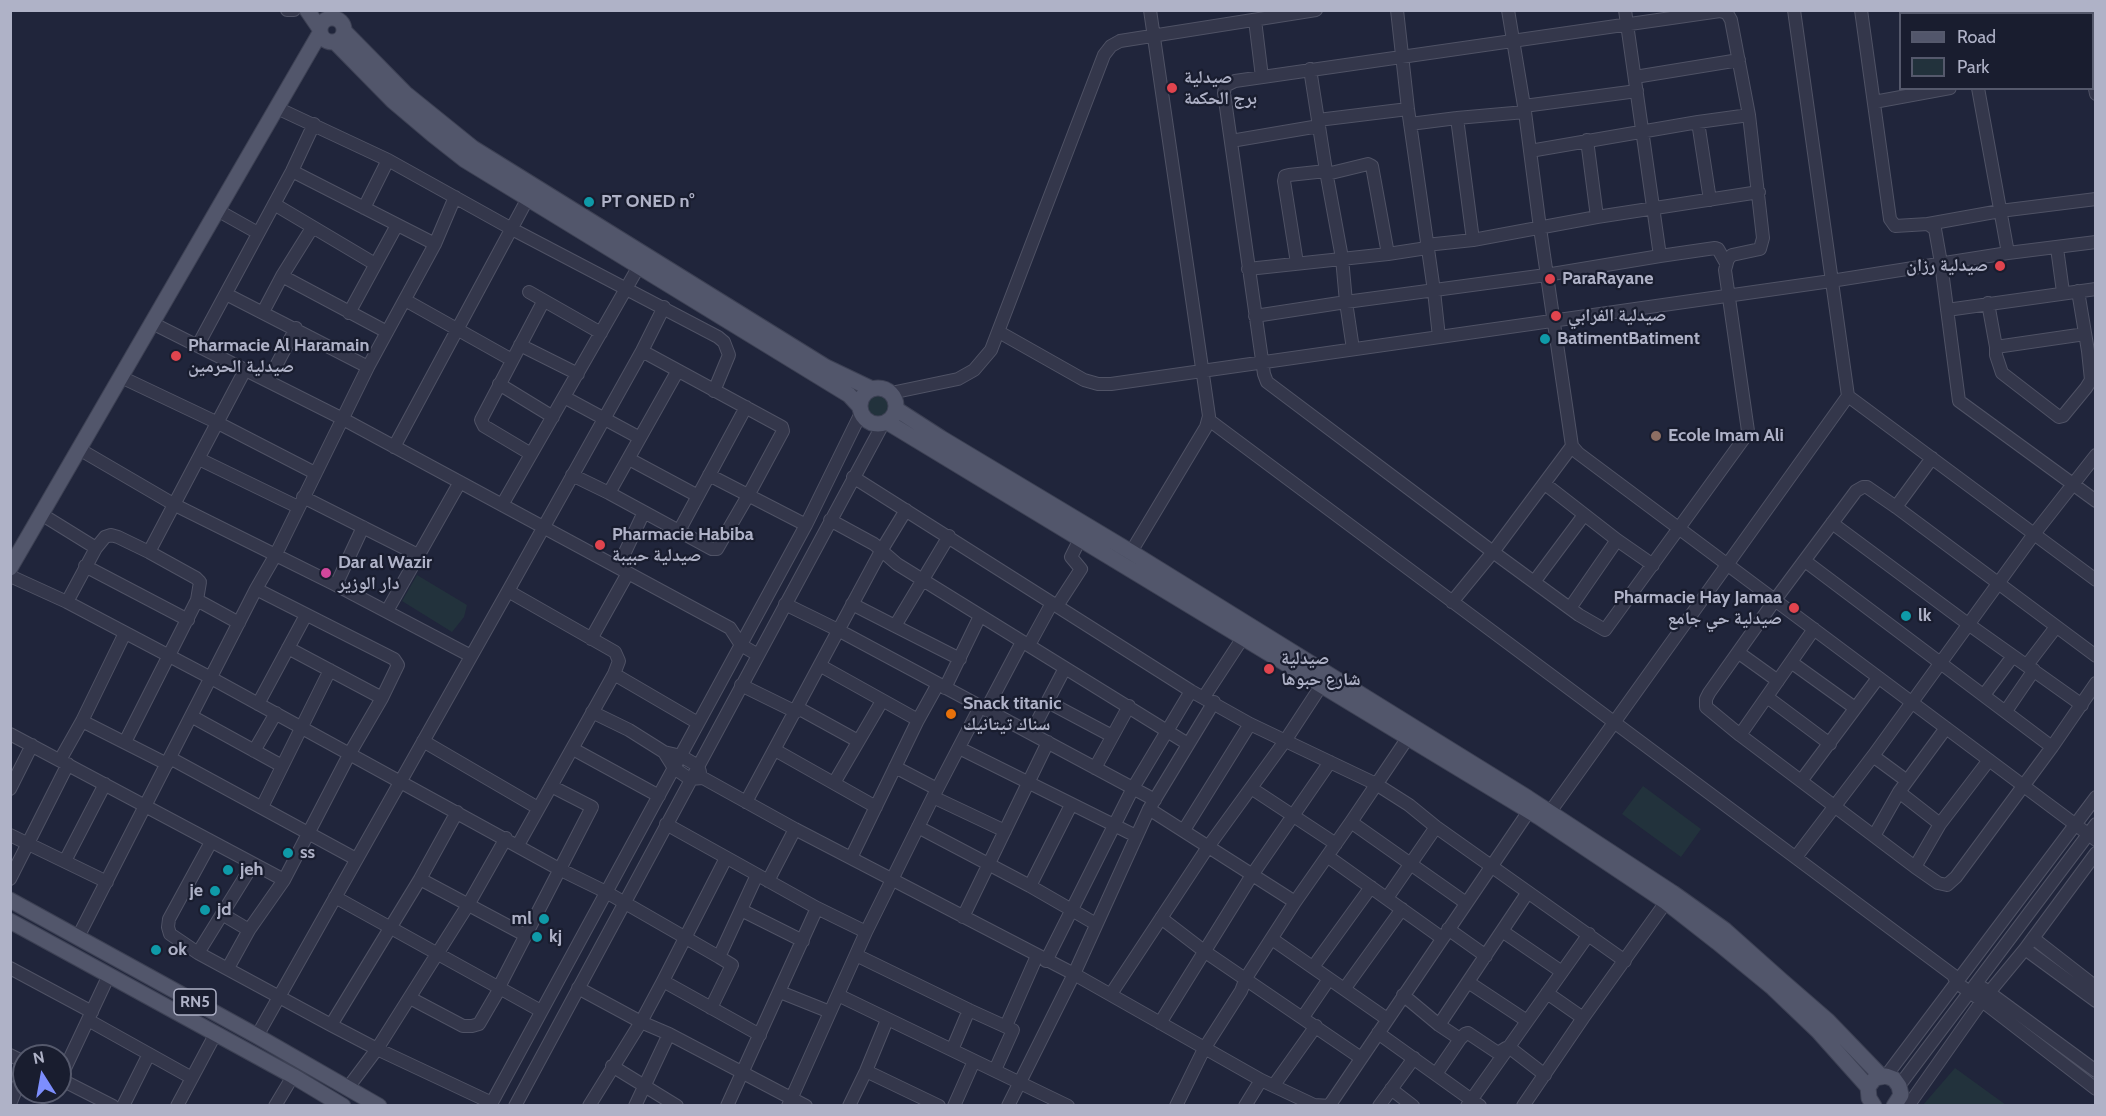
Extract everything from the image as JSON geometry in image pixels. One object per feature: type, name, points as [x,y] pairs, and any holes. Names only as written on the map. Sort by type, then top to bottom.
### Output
[{"type":"main road","points":[[307,10],[324,39],[338,39],[473,148],[826,367],[872,389],[882,389],[891,411],[1080,539],[1529,811],[1666,902],[1717,942],[1818,1030],[1869,1099]]},
{"type":"main road","points":[[10,568],[278,108],[325,20],[329,14],[342,21],[338,39],[321,52],[287,92]]},
{"type":"main road","points":[[338,39],[393,101],[465,160],[849,395],[868,421],[891,411]]},
{"type":"main road","points":[[860,410],[861,399],[872,389]]},
{"type":"main road","points":[[891,411],[941,438],[1131,552],[1550,812],[1673,893],[1725,930],[1828,1021],[1883,1076]]},
{"type":"main road","name":"RN5","points":[[10,900],[379,1106]]},
{"type":"main road","name":"RN5","points":[[10,921],[216,1033],[343,1106]]},
{"type":"main road","points":[[1869,1099],[1875,1078],[1883,1076],[1894,1079],[1899,1086],[1899,1105]]},
{"type":"street","points":[[287,10],[294,10]]},
{"type":"street","points":[[1131,552],[1209,420],[1150,10]]},
{"type":"street","points":[[515,1106],[891,411],[913,394],[931,385],[958,379],[974,370],[991,350],[1104,55],[1111,46],[1120,41],[1316,10]]},
{"type":"street","points":[[1397,10],[1439,337]]},
{"type":"street","points":[[1508,10],[1525,109],[1546,275],[1572,446],[1578,453],[1910,702],[2076,824],[2093,832],[1899,1086]]},
{"type":"street","points":[[1625,10],[1660,256]]},
{"type":"street","points":[[1550,812],[1848,396],[1794,10]]},
{"type":"street","points":[[1861,10],[1890,219],[1895,226],[1928,224],[2000,211],[2096,199]]},
{"type":"street","points":[[1724,11],[1731,20],[1749,115],[1763,238],[1762,244],[1754,251],[1732,255],[1726,263],[1725,270],[1748,431],[1605,630],[1570,608],[1493,552],[1272,387],[1265,379],[1230,141],[1225,86],[1230,82],[1310,69],[1403,58],[1724,11]]},
{"type":"street","points":[[1255,20],[1262,77]]},
{"type":"street","points":[[1635,78],[1739,60]]},
{"type":"street","points":[[1310,69],[1342,258],[1353,349]]},
{"type":"street","points":[[2094,74],[2096,94]]},
{"type":"street","points":[[1978,90],[2008,253]]},
{"type":"street","points":[[1410,124],[1637,91]]},
{"type":"street","points":[[1874,102],[1927,91]]},
{"type":"street","points":[[278,108],[388,160],[512,229],[718,337],[724,342],[729,355],[714,391]]},
{"type":"street","points":[[1230,141],[1318,123],[1408,109]]},
{"type":"street","points":[[1530,151],[1749,115]]},
{"type":"street","points":[[1457,118],[1473,240]]},
{"type":"street","points":[[1698,122],[1710,200]]},
{"type":"street","points":[[198,345],[292,171],[314,124]]},
{"type":"street","points":[[1587,140],[1597,217]]},
{"type":"street","points":[[364,208],[388,160]]},
{"type":"street","points":[[1298,263],[1285,176],[1326,172],[1368,164],[1372,166],[1388,254]]},
{"type":"street","points":[[292,171],[435,244]]},
{"type":"street","points":[[1248,269],[1388,254],[1597,217],[1759,192]]},
{"type":"street","points":[[78,937],[275,556],[368,367],[435,244],[456,197]]},
{"type":"street","points":[[394,447],[528,198]]},
{"type":"street","points":[[274,204],[375,264]]},
{"type":"street","points":[[217,210],[258,233]]},
{"type":"street","points":[[1928,224],[1935,229],[1941,263],[1959,401],[2096,501]]},
{"type":"street","points":[[349,313],[397,225]]},
{"type":"street","points":[[263,312],[312,228]]},
{"type":"street","points":[[999,332],[1078,378],[1098,384],[1111,384],[2096,242]]},
{"type":"street","points":[[1255,316],[1546,275],[1715,248],[1718,249],[1726,263]]},
{"type":"street","points":[[2057,248],[2063,292]]},
{"type":"street","points":[[502,505],[639,266]]},
{"type":"street","points":[[282,276],[387,332]]},
{"type":"street","points":[[1947,310],[2096,289]]},
{"type":"street","points":[[1988,303],[1996,355],[2002,373],[2059,417],[2063,416],[2091,380],[2078,291]]},
{"type":"street","points":[[529,292],[601,333]]},
{"type":"street","points":[[226,294],[368,367]]},
{"type":"street","points":[[405,300],[512,360]]},
{"type":"street","points":[[531,454],[482,423],[481,417],[543,302]]},
{"type":"street","points":[[257,1036],[642,351],[664,307]]},
{"type":"street","points":[[152,323],[343,419],[730,628],[750,628],[768,636]]},
{"type":"street","points":[[268,381],[296,328]]},
{"type":"street","points":[[1996,347],[2085,334]]},
{"type":"street","points":[[520,345],[578,374]]},
{"type":"street","points":[[572,475],[712,549],[717,549],[749,494],[783,431],[779,425],[677,372],[642,351]]},
{"type":"street","points":[[149,552],[245,370]]},
{"type":"street","points":[[609,493],[677,372]]},
{"type":"street","points":[[121,377],[315,473]]},
{"type":"street","points":[[499,384],[553,417]]},
{"type":"street","points":[[1848,396],[2096,579]]},
{"type":"street","points":[[564,397],[640,438]]},
{"type":"street","points":[[679,531],[746,407]]},
{"type":"street","points":[[211,842],[170,919],[168,927],[170,934],[198,953],[331,1025],[491,1104],[806,525],[860,410]]},
{"type":"street","points":[[1209,420],[1957,978],[2096,1071]]},
{"type":"street","points":[[1452,602],[1493,552],[1572,446]]},
{"type":"street","points":[[79,449],[175,505],[387,611],[471,656]]},
{"type":"street","points":[[1796,857],[1873,756],[2034,534],[2096,455]]},
{"type":"street","points":[[1896,507],[1932,458]]},
{"type":"street","points":[[199,459],[363,527],[418,555]]},
{"type":"street","points":[[629,459],[698,496]]},
{"type":"street","points":[[709,475],[806,525]]},
{"type":"street","points":[[854,477],[1191,691],[1250,724],[1376,784],[1409,805],[1436,827],[1625,961]]},
{"type":"street","points":[[387,611],[460,482]]},
{"type":"street","points":[[1545,484],[1653,565]]},
{"type":"street","points":[[2096,656],[1896,507],[1872,490],[1863,487],[1856,491],[1775,600],[1706,699],[1706,707],[1835,807],[1915,867],[1943,885],[1951,883],[2052,747],[2096,683]]},
{"type":"street","points":[[746,802],[881,551],[906,510]]},
{"type":"street","points":[[591,639],[623,570],[645,512]]},
{"type":"street","points":[[41,514],[96,548]]},
{"type":"street","points":[[1534,582],[1584,515]]},
{"type":"street","points":[[830,520],[874,544],[897,564],[1188,744]]},
{"type":"street","points":[[1832,523],[2082,705]]},
{"type":"street","points":[[336,585],[363,527]]},
{"type":"street","points":[[67,602],[96,548],[105,537],[111,535],[149,552],[200,582],[197,600],[188,620],[125,742]]},
{"type":"street","points":[[895,626],[949,536]]},
{"type":"street","points":[[790,1102],[866,932],[959,748],[1025,643],[1081,569],[1071,557],[1080,539]]},
{"type":"street","points":[[1570,608],[1617,540]]},
{"type":"street","points":[[1805,561],[2052,747]]},
{"type":"street","points":[[85,566],[188,620]]},
{"type":"street","points":[[10,576],[67,602],[302,727],[559,869],[606,892],[732,965],[711,1008]]},
{"type":"street","points":[[228,968],[249,930],[284,880],[397,668],[394,658],[256,589]]},
{"type":"street","points":[[508,591],[617,655],[619,662],[518,845]]},
{"type":"street","points":[[197,600],[239,623]]},
{"type":"street","points":[[785,604],[1031,732],[1133,788],[1208,848],[1294,902]]},
{"type":"street","points":[[852,604],[960,659]]},
{"type":"street","points":[[258,704],[306,615]]},
{"type":"street","points":[[852,858],[918,720],[960,659],[980,616]]},
{"type":"street","points":[[2006,711],[2056,627]]},
{"type":"street","points":[[730,628],[741,645],[758,655]]},
{"type":"street","points":[[1740,735],[1814,629]]},
{"type":"street","points":[[10,879],[125,633]]},
{"type":"street","points":[[1008,1106],[1074,974],[1152,804],[1188,744],[1242,639]]},
{"type":"street","points":[[288,648],[382,698]]},
{"type":"street","points":[[1739,653],[1778,681]]},
{"type":"street","points":[[1984,695],[2013,656]]},
{"type":"street","points":[[1791,662],[1855,708]]},
{"type":"street","points":[[820,666],[918,720]]},
{"type":"street","points":[[1031,732],[1065,668]]},
{"type":"street","points":[[262,807],[330,670]]},
{"type":"street","points":[[614,674],[698,723]]},
{"type":"street","points":[[1801,781],[1878,678]]},
{"type":"street","points":[[741,685],[858,741]]},
{"type":"street","points":[[1111,994],[1208,848],[1286,741],[1321,686]]},
{"type":"street","points":[[1006,1026],[1041,959],[1071,911],[1133,788],[1191,691]]},
{"type":"street","points":[[1767,697],[1830,744]]},
{"type":"street","points":[[834,783],[882,701]]},
{"type":"street","points":[[1048,702],[1113,736]]},
{"type":"street","points":[[1095,768],[1129,706]]},
{"type":"street","points":[[592,712],[629,730],[664,752],[681,756],[698,766],[704,778],[795,829],[1041,959],[1074,974],[1262,1080],[1314,1105],[1330,1105],[1529,811]]},
{"type":"street","points":[[254,751],[276,713]]},
{"type":"street","points":[[191,716],[282,766]]},
{"type":"street","points":[[82,721],[262,807],[357,859]]},
{"type":"street","points":[[1184,830],[1250,724]]},
{"type":"street","points":[[1874,836],[1899,792],[1946,728]]},
{"type":"street","points":[[10,734],[284,880]]},
{"type":"street","points":[[1176,1106],[1204,1048],[1241,991],[1246,978],[1294,902],[1352,822],[1407,739]]},
{"type":"street","points":[[423,741],[538,808]]},
{"type":"street","points":[[963,917],[1048,742]]},
{"type":"street","points":[[10,789],[32,745]]},
{"type":"street","points":[[573,748],[659,796]]},
{"type":"street","points":[[959,748],[1136,836]]},
{"type":"street","points":[[775,750],[876,807]]},
{"type":"street","points":[[664,752],[674,768],[690,779],[704,778]]},
{"type":"street","points":[[1873,756],[1907,781]]},
{"type":"street","points":[[1915,867],[1940,824],[1989,760]]},
{"type":"street","points":[[1160,1023],[1252,875],[1330,762]]},
{"type":"street","points":[[896,767],[935,793],[1005,831]]},
{"type":"street","points":[[65,861],[105,784]]},
{"type":"street","points":[[410,998],[462,1026],[479,1024],[500,988],[592,807],[551,786]]},
{"type":"street","points":[[1251,788],[1336,844]]},
{"type":"street","points":[[1899,792],[1940,824]]},
{"type":"street","points":[[1883,1076],[2096,797]]},
{"type":"street","points":[[1030,886],[1071,805]]},
{"type":"street","points":[[331,1025],[388,928],[420,879],[457,812]]},
{"type":"street","points":[[1352,822],[1466,903]]},
{"type":"street","points":[[666,824],[817,908],[866,932]]},
{"type":"street","points":[[918,827],[1096,924]]},
{"type":"street","points":[[1387,898],[1436,827]]},
{"type":"street","points":[[719,957],[741,910],[795,829]]},
{"type":"street","points":[[10,835],[107,882]]},
{"type":"street","points":[[347,1089],[377,1049],[410,998],[468,905],[506,838]]},
{"type":"street","points":[[1899,1105],[2025,949],[2096,853]]},
{"type":"street","points":[[1327,856],[1402,909],[1486,956]]},
{"type":"street","points":[[589,1106],[641,1022],[726,858]]},
{"type":"street","points":[[198,953],[253,864]]},
{"type":"street","points":[[420,879],[525,935]]},
{"type":"street","points":[[1313,967],[1371,887]]},
{"type":"street","points":[[1439,1024],[1528,892]]},
{"type":"street","points":[[335,897],[542,1011]]},
{"type":"street","points":[[1523,1106],[1666,902]]},
{"type":"street","points":[[727,1106],[817,908]]},
{"type":"street","points":[[1344,988],[1402,909]]},
{"type":"street","points":[[741,910],[803,941]]},
{"type":"street","points":[[222,914],[249,930]]},
{"type":"street","points":[[1161,918],[1204,951],[1361,1058]]},
{"type":"street","points":[[1502,931],[1562,972]]},
{"type":"street","points":[[1378,1033],[1436,1074],[1473,1104],[1508,1047],[1589,934]]},
{"type":"street","points":[[2033,938],[2096,987]]},
{"type":"street","points":[[1272,939],[1387,1019]]},
{"type":"street","points":[[2025,949],[2096,1001]]},
{"type":"street","points":[[856,955],[1013,1030],[995,1070]]},
{"type":"street","points":[[10,968],[192,1078]]},
{"type":"street","points":[[72,1054],[109,975]]},
{"type":"street","points":[[1302,1017],[1329,979]]},
{"type":"street","points":[[663,981],[760,1035]]},
{"type":"street","points":[[1468,982],[1527,1021]]},
{"type":"street","points":[[578,988],[641,1022],[669,1034],[790,1102],[806,1106]]},
{"type":"street","points":[[780,992],[830,1012]]},
{"type":"street","points":[[1547,993],[1583,1018]]},
{"type":"street","points":[[838,995],[1068,1106]]},
{"type":"street","points":[[1403,995],[1460,1038]]},
{"type":"street","points":[[1986,997],[2096,1089]]},
{"type":"street","points":[[952,1050],[969,1010]]},
{"type":"street","points":[[849,1106],[887,1020]]},
{"type":"street","points":[[1274,1085],[1316,1026]]},
{"type":"street","points":[[177,1106],[216,1033]]},
{"type":"street","points":[[635,1106],[669,1034]]},
{"type":"street","points":[[1436,1074],[1465,1034],[1498,1053],[1508,1047]]},
{"type":"street","points":[[1508,1047],[1545,1075]]},
{"type":"street","points":[[123,1106],[149,1054]]},
{"type":"street","points":[[1379,1106],[1414,1058]]},
{"type":"street","points":[[954,1106],[975,1061]]},
{"type":"street","points":[[612,1066],[677,1106]]},
{"type":"street","points":[[866,1071],[939,1106]]},
{"type":"street","points":[[275,1106],[293,1076]]},
{"type":"street","points":[[1245,1106],[1262,1080]]},
{"type":"street","points":[[72,1085],[113,1106]]},
{"type":"street","points":[[1390,1089],[1413,1106]]},
{"type":"green space","points":[[879,390],[889,394],[893,404],[889,414],[879,418],[869,414],[865,404],[869,394]]},
{"type":"green space","points":[[417,575],[467,605],[464,617],[452,632],[402,601]]},
{"type":"green space","points":[[1643,786],[1701,829],[1681,857],[1622,814]]},
{"type":"green space","points":[[1955,1068],[2006,1105],[1923,1105]]},
{"type":"place","name":"صيدلية برج الحكمة","points":[[1172,88]]},
{"type":"place","name":"PT ONED n°","points":[[589,202]]},
{"type":"place","name":"صيدلية رزان","points":[[2000,266]]},
{"type":"place","name":"ParaRayane","points":[[1550,279]]},
{"type":"place","name":"صيدلية الفرابي","points":[[1556,316]]},
{"type":"place","name":"BatimentBatiment","points":[[1545,339]]},
{"type":"place","name":"Pharmacie Al Haramain صيدلية الحرمين","points":[[176,356]]},
{"type":"place","name":"Ecole Imam Ali","points":[[1656,436]]},
{"type":"place","name":"Pharmacie Habiba صيدلية حبيبة","points":[[600,545]]},
{"type":"place","name":"Dar al Wazir دار الوزير","points":[[326,573]]},
{"type":"place","name":"Pharmacie Hay Jamaa صيدلية حي جامع","points":[[1794,608]]},
{"type":"place","name":"lk","points":[[1906,616]]},
{"type":"place","name":"صيدلية شارع حبوها","points":[[1269,669]]},
{"type":"place","name":"Snack titanic سناك تيتانيك","points":[[951,714]]},
{"type":"place","name":"ss","points":[[288,853]]},
{"type":"place","name":"jeh","points":[[228,870]]},
{"type":"place","name":"je","points":[[215,891]]},
{"type":"place","name":"jd","points":[[205,910]]},
{"type":"place","name":"ml","points":[[544,919]]},
{"type":"place","name":"kj","points":[[537,937]]},
{"type":"place","name":"ok","points":[[156,950]]}]
